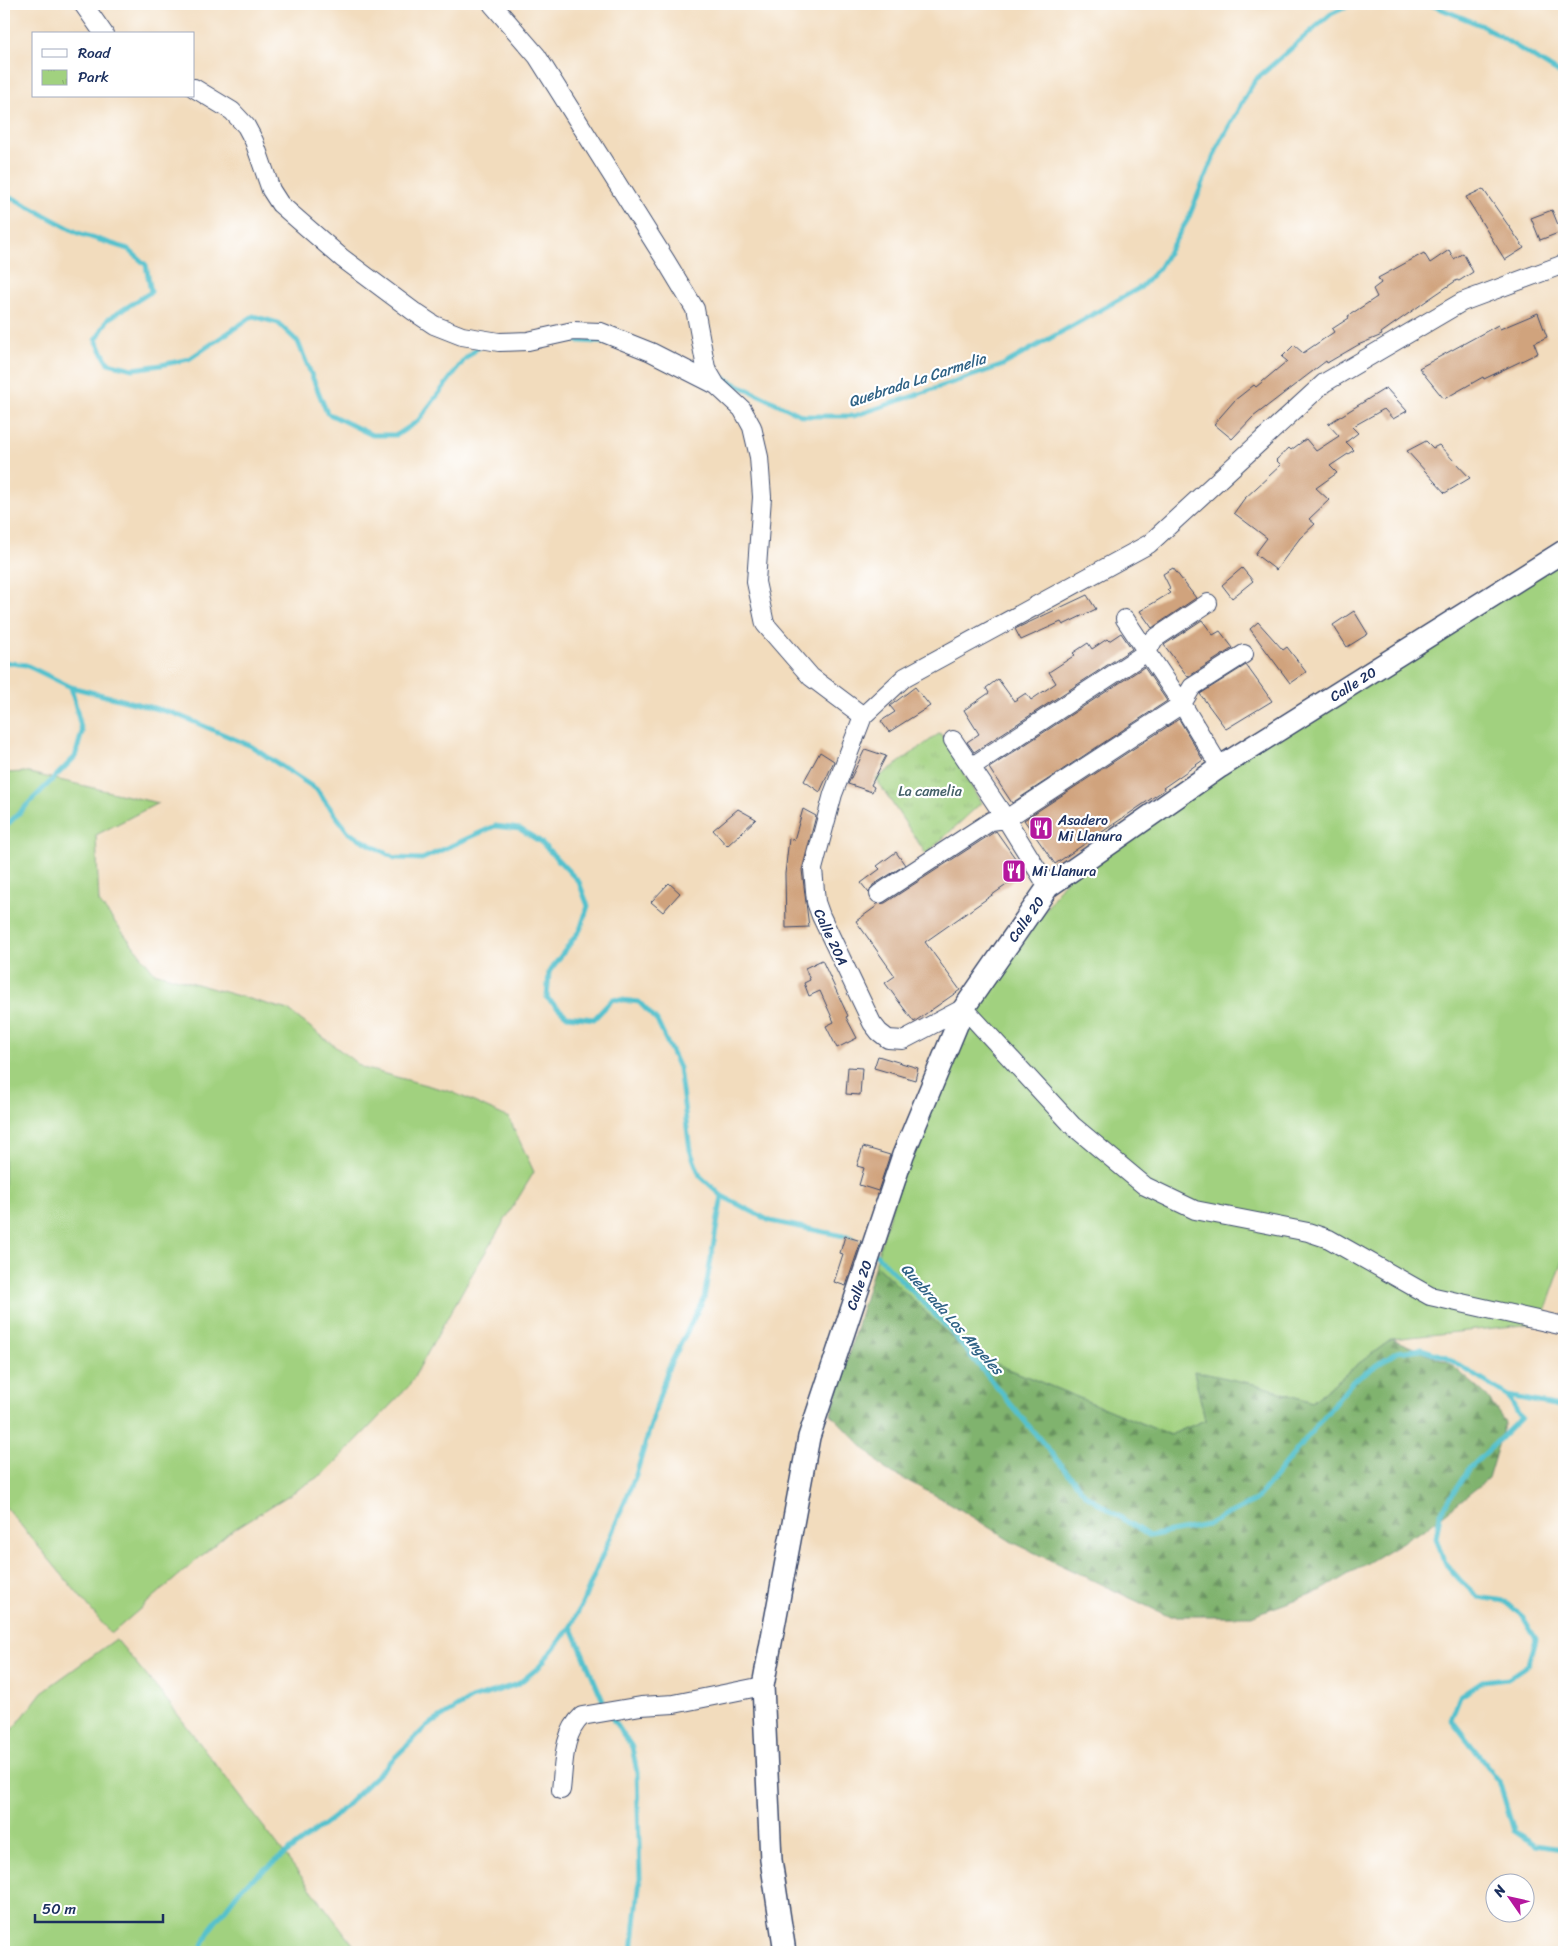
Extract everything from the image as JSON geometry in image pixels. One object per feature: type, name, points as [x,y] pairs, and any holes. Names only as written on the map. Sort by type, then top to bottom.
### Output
[{"type":"main road","name":"Calle 20","points":[[785,1952],[771,1860],[763,1686],[808,1437],[903,1155],[964,1008],[1048,887],[1220,767],[1564,551]]},
{"type":"street","points":[[83,4],[103,32]]},
{"type":"street","points":[[492,4],[537,56],[695,309],[706,368],[716,385]]},
{"type":"street","points":[[195,89],[232,110],[246,126],[254,141],[271,190],[280,204],[342,258],[434,325],[462,336],[499,342],[528,341],[573,331],[601,332],[651,352],[716,385],[742,409],[752,427],[759,457],[762,497],[756,582],[765,624],[811,677],[863,716],[905,678],[1149,544],[1324,383],[1462,302],[1564,264]]},
{"type":"street","points":[[971,766],[1147,652],[1154,639],[1208,603]]},
{"type":"street","points":[[1125,619],[1182,704],[1220,767]]},
{"type":"street","points":[[879,894],[991,821],[1006,818],[1182,704],[1192,687],[1244,654]]},
{"type":"street","name":"Calle 20A","points":[[863,716],[833,794],[823,838],[813,869],[816,902],[872,1023],[888,1039],[903,1040],[964,1008]]},
{"type":"street","points":[[953,740],[1006,818],[1048,887]]},
{"type":"street","points":[[964,1008],[1073,1126],[1145,1186],[1195,1210],[1308,1232],[1330,1239],[1430,1296],[1564,1326]]},
{"type":"street","points":[[561,1790],[568,1736],[582,1716],[641,1706],[674,1704],[763,1686]]},
{"type":"green space","points":[[1564,547],[1564,1258],[1541,1323],[1392,1339],[1312,1402],[1258,1385],[1194,1372],[1205,1420],[1170,1435],[967,1352],[875,1264],[901,1175],[965,1027],[1074,868]]},
{"type":"green space","name":"La camelia","points":[[940,733],[981,803],[926,854],[876,779]]},
{"type":"green space","points":[[25,772],[158,803],[96,835],[99,902],[154,972],[288,1010],[363,1068],[452,1092],[509,1118],[534,1172],[471,1276],[409,1386],[326,1472],[228,1533],[111,1634],[4,1505],[4,773]]},
{"type":"green space","points":[[875,1264],[967,1352],[1170,1435],[1205,1420],[1194,1371],[1258,1385],[1312,1402],[1392,1339],[1448,1362],[1485,1394],[1505,1422],[1488,1479],[1426,1528],[1322,1590],[1251,1616],[1168,1616],[1012,1542],[950,1503],[885,1469],[831,1414]]},
{"type":"green space","points":[[116,1639],[169,1703],[359,1952],[4,1952],[4,1741],[42,1692]]},
{"type":"building","points":[[1483,189],[1524,248],[1505,260],[1466,197]]},
{"type":"building","points":[[1552,210],[1561,232],[1540,240],[1531,218]]},
{"type":"building","points":[[1449,250],[1454,259],[1463,253],[1473,272],[1459,281],[1457,280],[1429,299],[1381,333],[1382,335],[1358,345],[1327,363],[1326,361],[1253,417],[1232,439],[1214,424],[1235,400],[1254,385],[1256,387],[1287,361],[1282,357],[1294,345],[1303,353],[1334,332],[1332,329],[1349,318],[1348,316],[1377,297],[1373,289],[1381,283],[1378,278],[1424,253],[1430,263]]},
{"type":"building","points":[[1538,313],[1547,337],[1534,343],[1538,353],[1484,379],[1483,377],[1444,399],[1419,368],[1498,325],[1500,329]]},
{"type":"building","points":[[1386,388],[1407,411],[1393,419],[1384,409],[1352,427],[1358,433],[1346,442],[1354,450],[1330,466],[1337,473],[1316,488],[1329,500],[1309,519],[1315,524],[1300,538],[1276,570],[1255,554],[1267,538],[1234,513],[1244,499],[1281,465],[1276,460],[1289,448],[1291,450],[1306,439],[1316,451],[1339,436],[1328,424]]},
{"type":"building","points":[[1426,441],[1433,448],[1439,445],[1470,478],[1445,493],[1407,451]]},
{"type":"building","points":[[1173,568],[1196,598],[1152,628],[1140,611],[1170,593],[1167,590],[1170,588],[1163,574]]},
{"type":"building","points":[[1242,568],[1253,581],[1232,598],[1222,585]]},
{"type":"building","points":[[1087,595],[1096,609],[1063,625],[1061,622],[1021,640],[1015,629]]},
{"type":"building","points":[[1354,611],[1368,634],[1347,647],[1333,625]]},
{"type":"building","points":[[1202,620],[1213,635],[1220,631],[1233,648],[1188,677],[1164,645]]},
{"type":"building","points":[[1258,622],[1283,650],[1287,647],[1306,672],[1290,683],[1250,629]]},
{"type":"building","points":[[1121,633],[1132,649],[974,752],[967,742],[979,734],[964,710],[989,693],[986,688],[998,679],[1014,701],[1026,693],[1031,700],[1056,683],[1049,672],[1075,655],[1073,653],[1088,643],[1092,649],[1107,639],[1109,641]]},
{"type":"building","points":[[1246,665],[1272,701],[1226,729],[1200,694]]},
{"type":"building","points":[[1144,667],[1167,701],[1012,803],[989,768]]},
{"type":"building","points":[[915,687],[930,706],[889,732],[881,721],[895,712],[890,706]]},
{"type":"building","points":[[1179,719],[1203,760],[1163,788],[1164,790],[1055,864],[1024,820]]},
{"type":"building","points":[[865,749],[886,756],[871,785],[874,787],[872,792],[848,784]]},
{"type":"building","points":[[820,752],[834,761],[820,792],[804,781]]},
{"type":"building","points":[[738,809],[756,819],[727,846],[713,830]]},
{"type":"building","points":[[803,809],[816,816],[802,870],[809,927],[786,928],[785,874],[789,838],[794,840]]},
{"type":"building","points":[[996,831],[1025,872],[925,942],[960,990],[914,1022],[885,983],[895,976],[856,921],[877,906],[876,904],[885,903]]},
{"type":"building","points":[[896,852],[905,865],[873,885],[869,893],[861,883],[880,869],[877,866]]},
{"type":"building","points":[[669,883],[680,893],[663,912],[651,902]]},
{"type":"building","points":[[822,960],[857,1038],[837,1048],[826,1026],[834,1022],[820,991],[809,996],[804,983],[810,980],[805,968]]},
{"type":"building","points":[[878,1056],[918,1068],[915,1080],[874,1068]]},
{"type":"building","points":[[848,1067],[862,1068],[860,1095],[846,1094]]},
{"type":"building","points":[[863,1147],[890,1155],[878,1191],[859,1185],[864,1168],[857,1166]]},
{"type":"building","points":[[845,1236],[861,1241],[846,1286],[834,1282],[843,1254],[840,1253]]},
{"type":"waterway","name":"Quebrada La Carmelia","points":[[717,375],[803,416],[854,416],[1001,366],[1141,287],[1159,268],[1188,219],[1218,146],[1255,80],[1331,14],[1352,4]]},
{"type":"waterway","name":"Quebrada La Carmelia","points":[[1429,4],[1483,26],[1564,76]]},
{"type":"waterway","name":"Quebrada La Carmelia","points":[[4,201],[13,198],[78,233],[128,249],[146,265],[151,292],[108,319],[96,340],[108,363],[133,369],[189,359],[253,316],[278,323],[298,342],[327,413],[372,435],[397,435],[418,421],[464,360],[482,344]]},
{"type":"waterway","name":"Quebrada La Carmelia","points":[[567,340],[611,343]]},
{"type":"waterway","name":"Quebrada Los Angeles","points":[[4,662],[26,665],[71,687],[173,713],[251,746],[316,789],[349,833],[395,858],[422,859],[495,826],[520,829],[541,842],[579,882],[588,906],[580,930],[549,972],[547,998],[567,1016],[594,1019],[613,999],[639,1002],[657,1021],[679,1068],[690,1150],[700,1176],[722,1196],[770,1221],[849,1237],[867,1248]]},
{"type":"waterway","points":[[4,828],[75,757],[82,732],[71,687]]},
{"type":"waterway","points":[[200,1952],[210,1929],[243,1886],[334,1817],[427,1726],[471,1699],[518,1684],[539,1667],[571,1626],[583,1602],[636,1475],[667,1371],[704,1298],[722,1196]]},
{"type":"waterway","name":"Quebrada Los Angeles","points":[[876,1254],[946,1326],[1086,1495],[1149,1536],[1207,1525],[1256,1500],[1353,1381],[1397,1352],[1422,1349],[1446,1357],[1508,1396],[1521,1418],[1468,1470],[1440,1514],[1436,1538],[1444,1562],[1460,1580],[1478,1597],[1505,1601],[1523,1617],[1536,1639],[1529,1664],[1508,1678],[1482,1681],[1460,1696],[1451,1719],[1499,1781],[1514,1831],[1535,1845],[1564,1849]]},
{"type":"waterway","points":[[1508,1396],[1564,1407]]},
{"type":"waterway","points":[[571,1626],[606,1708]]},
{"type":"waterway","points":[[610,1715],[632,1747],[637,1772],[640,1878],[632,1952]]},
{"type":"place","name":"Asadero Mi Llanura","points":[[1041,828]]},
{"type":"place","name":"Mi Llanura","points":[[1014,871]]}]
